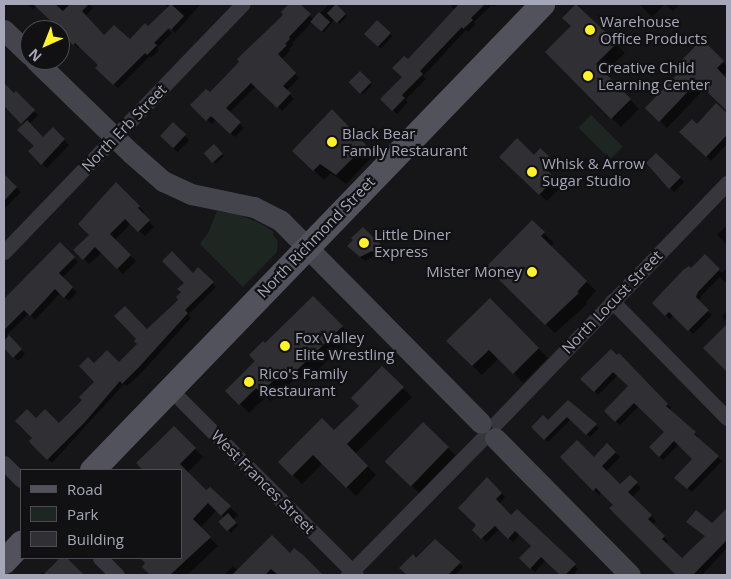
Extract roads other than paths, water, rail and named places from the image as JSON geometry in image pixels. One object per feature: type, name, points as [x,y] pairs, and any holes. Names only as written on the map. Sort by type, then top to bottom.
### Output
[{"type":"main road","name":"North Richmond Street","points":[[93,469],[542,4]]},
{"type":"main road","points":[[4,561],[20,544]]},
{"type":"street","name":"North Erb Street","points":[[4,252],[243,4]]},
{"type":"street","points":[[4,30],[20,45]]},
{"type":"street","points":[[45,70],[163,180],[191,194],[237,202],[262,211],[281,221],[630,575]]},
{"type":"street","name":"North Locust Street","points":[[352,574],[727,183]]},
{"type":"street","points":[[612,301],[727,418]]},
{"type":"street","name":"West Frances Street","points":[[170,389],[352,574]]},
{"type":"street","points":[[4,463],[20,479]]},
{"type":"street","points":[[101,559],[117,575]]},
{"type":"place","name":"Warehouse Office Products","points":[[590,30]]},
{"type":"place","name":"Creative Child Learning Center","points":[[588,76]]},
{"type":"place","name":"Black Bear Family Restaurant","points":[[332,142]]},
{"type":"place","name":"Whisk & Arrow Sugar Studio","points":[[532,172]]},
{"type":"place","name":"Little Diner Express","points":[[364,243]]},
{"type":"place","name":"Mister Money","points":[[532,272]]},
{"type":"place","name":"Fox Valley Elite Wrestling","points":[[285,346]]},
{"type":"place","name":"Rico's Family Restaurant","points":[[249,382]]}]
